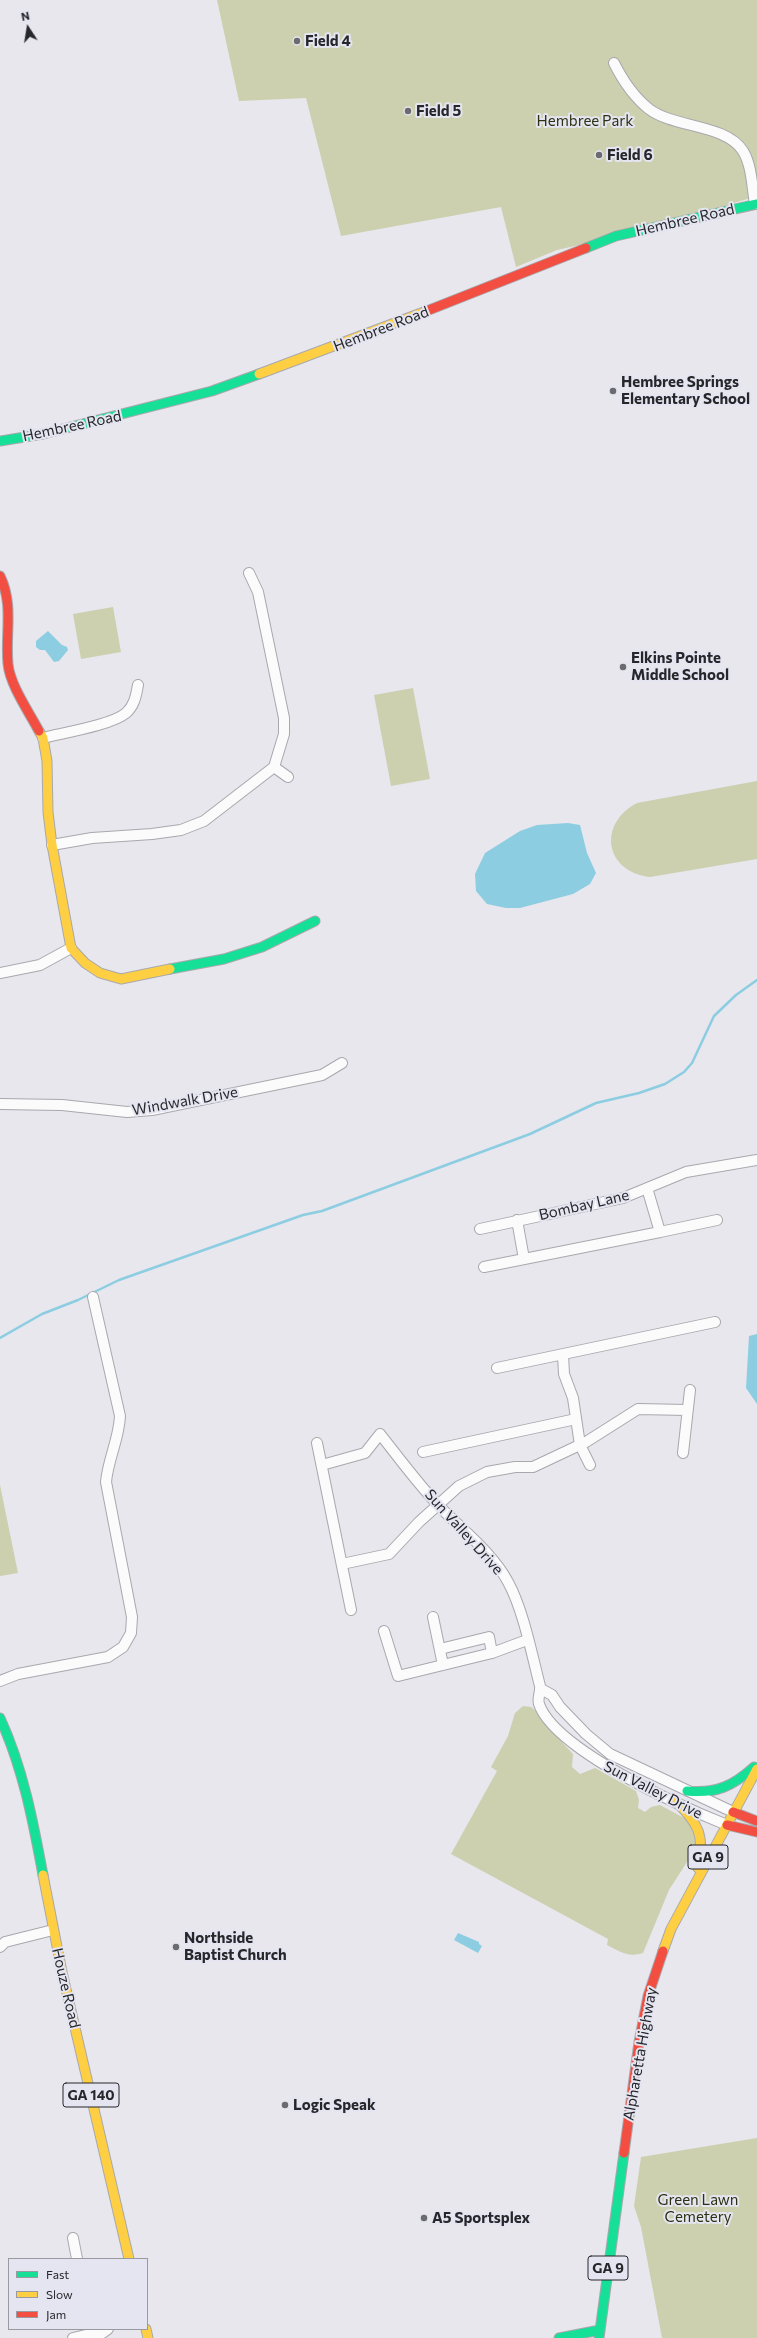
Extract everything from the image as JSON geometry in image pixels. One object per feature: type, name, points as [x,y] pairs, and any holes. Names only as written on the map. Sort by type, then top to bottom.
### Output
[{"type":"main road","name":"Hembree Road","points":[[0,441],[63,429],[212,391],[372,333],[616,236],[756,207]]},
{"type":"main road","points":[[0,576],[5,586],[9,607],[8,665],[18,692],[43,738],[48,761],[48,812],[52,846],[71,948],[85,963],[100,973],[121,978],[232,956],[262,947],[315,921]]},
{"type":"main road","name":"Houze Road","points":[[0,1718],[12,1743],[24,1782],[53,1930],[129,2258]]},
{"type":"main road","points":[[687,1791],[705,1794],[720,1791],[734,1784],[757,1764]]},
{"type":"main road","name":"Alpharetta Highway","points":[[599,2334],[639,2042],[647,2000],[671,1929],[691,1889],[757,1768]]},
{"type":"main road","points":[[676,1802],[690,1814],[701,1835],[701,1855],[691,1889]]},
{"type":"main road","name":"Sun Valley Drive","points":[[733,1812],[757,1821]]},
{"type":"main road","name":"Sun Valley Drive","points":[[726,1825],[757,1832]]},
{"type":"main road","points":[[559,2338],[599,2334]]},
{"type":"street","points":[[614,63],[629,89],[650,109],[665,117],[714,132],[734,142],[742,150],[748,160],[756,207]]},
{"type":"street","points":[[52,846],[92,838],[152,834],[181,830],[204,821],[274,767],[283,741],[284,718],[258,592],[249,573]]},
{"type":"street","points":[[43,738],[106,722],[126,713],[134,702],[138,685]]},
{"type":"street","points":[[274,767],[288,777]]},
{"type":"street","points":[[0,973],[40,965],[71,948]]},
{"type":"street","name":"Windwalk Drive","points":[[0,1104],[62,1105],[127,1112],[152,1110],[322,1075],[342,1063]]},
{"type":"street","name":"Bombay Lane","points":[[480,1229],[623,1198],[686,1172],[757,1160]]},
{"type":"street","points":[[647,1188],[660,1232]]},
{"type":"street","points":[[517,1220],[524,1259]]},
{"type":"street","points":[[484,1267],[717,1220]]},
{"type":"street","points":[[0,1681],[18,1674],[108,1657],[123,1647],[131,1633],[132,1617],[106,1482],[107,1466],[119,1433],[120,1416],[93,1297]]},
{"type":"street","points":[[497,1368],[715,1322]]},
{"type":"street","points":[[563,1355],[564,1374],[573,1398],[580,1445],[590,1465]]},
{"type":"street","points":[[683,1454],[690,1390]]},
{"type":"street","points":[[342,1564],[389,1554],[459,1486],[487,1472],[515,1467],[533,1467],[580,1445],[638,1409],[687,1410]]},
{"type":"street","points":[[423,1452],[576,1419]]},
{"type":"street","name":"Sun Valley Drive","points":[[322,1465],[365,1453],[380,1434],[438,1505],[497,1564],[509,1583],[528,1640],[540,1688],[538,1701],[541,1709],[575,1745],[602,1764],[676,1802],[726,1825]]},
{"type":"street","points":[[317,1443],[351,1610]]},
{"type":"street","points":[[433,1617],[444,1665]]},
{"type":"street","points":[[384,1631],[398,1676],[492,1653],[528,1640]]},
{"type":"street","points":[[440,1649],[489,1637],[492,1653]]},
{"type":"street","name":"Sun Valley Drive","points":[[540,1688],[552,1695],[560,1707],[586,1734],[610,1754],[733,1812]]},
{"type":"street","points":[[0,1947],[5,1942],[53,1930]]},
{"type":"street","points":[[73,2238],[77,2258]]},
{"type":"street","points":[[73,2338],[92,2331],[101,2334],[107,2330]]},
{"type":"green space","name":"Hembree Park","points":[[217,0],[757,0],[757,196],[638,232],[557,250],[516,267],[501,207],[341,236],[306,98],[239,101]]},
{"type":"green space","points":[[113,607],[121,652],[81,659],[73,614]]},
{"type":"green space","points":[[413,688],[430,779],[391,786],[374,695]]},
{"type":"green space","points":[[757,781],[757,859],[650,877],[635,873],[623,866],[616,857],[612,846],[612,834],[616,823],[624,812],[637,803]]},
{"type":"green space","points":[[0,1485],[18,1573],[0,1576]]},
{"type":"green space","points":[[523,1706],[531,1707],[536,1711],[545,1724],[573,1754],[572,1767],[580,1774],[595,1768],[636,1791],[639,1800],[638,1808],[645,1812],[651,1807],[660,1805],[688,1820],[698,1845],[669,1890],[643,1953],[633,1955],[628,1954],[607,1945],[608,1939],[451,1854],[497,1771],[491,1767],[508,1736],[515,1713]]},
{"type":"green space","name":"Green Lawn Cemetery","points":[[757,2138],[757,2338],[662,2338],[641,2227],[634,2206],[641,2157]]},
{"type":"water","points":[[48,631],[62,645],[67,647],[68,650],[59,661],[54,662],[45,650],[40,650],[36,647],[36,641]]},
{"type":"water","points":[[568,823],[580,825],[587,853],[596,873],[590,884],[573,894],[520,908],[506,908],[487,904],[476,891],[475,874],[485,853],[520,831],[537,825]]},
{"type":"water","points":[[757,1334],[757,1404],[746,1388],[749,1336]]},
{"type":"water","points":[[458,1933],[479,1942],[482,1946],[478,1953],[454,1940]]},
{"type":"waterway","points":[[0,1338],[42,1314],[78,1300],[119,1280],[303,1215],[322,1211],[530,1134],[596,1103],[639,1093],[665,1084],[684,1072],[692,1063],[714,1016],[736,995],[757,980]]},
{"type":"traffic: fast","points":[[586,248],[616,236],[757,204]]},
{"type":"traffic: fast","points":[[0,441],[43,434],[212,391],[259,374]]},
{"type":"traffic: fast","points":[[170,969],[224,959],[262,947],[315,921]]},
{"type":"traffic: fast","points":[[0,1718],[21,1775],[43,1875]]},
{"type":"traffic: fast","points":[[687,1791],[707,1791],[724,1787],[739,1779],[754,1767]]},
{"type":"traffic: fast","points":[[599,2338],[624,2153]]},
{"type":"traffic: fast","points":[[559,2338],[600,2330]]},
{"type":"traffic: slow","points":[[259,374],[424,312]]},
{"type":"traffic: slow","points":[[39,731],[43,738],[47,761],[48,812],[52,845],[71,948],[85,963],[100,973],[121,979],[170,969]]},
{"type":"traffic: slow","points":[[663,1951],[671,1929],[757,1769]]},
{"type":"traffic: slow","points":[[676,1802],[690,1817],[698,1831],[701,1848],[698,1868]]},
{"type":"traffic: slow","points":[[43,1875],[62,1972],[129,2258]]},
{"type":"traffic: slow","points":[[146,2330],[148,2338]]},
{"type":"traffic: jam","points":[[424,312],[586,248]]},
{"type":"traffic: jam","points":[[0,576],[7,598],[7,653],[9,672],[20,698],[39,731]]},
{"type":"traffic: jam","points":[[733,1812],[757,1821]]},
{"type":"traffic: jam","points":[[727,1825],[757,1832]]},
{"type":"traffic: jam","points":[[624,2153],[639,2042],[648,1996],[663,1951]]},
{"type":"place","name":"Field 4","points":[[297,41]]},
{"type":"place","name":"Field 5","points":[[408,111]]},
{"type":"place","name":"Field 6","points":[[599,155]]},
{"type":"place","name":"Hembree Springs Elementary School","points":[[613,391]]},
{"type":"place","name":"Elkins Pointe Middle School","points":[[623,667]]},
{"type":"place","name":"Northside Baptist Church","points":[[176,1947]]},
{"type":"place","name":"Logic Speak","points":[[285,2105]]},
{"type":"place","name":"A5 Sportsplex","points":[[424,2218]]}]
